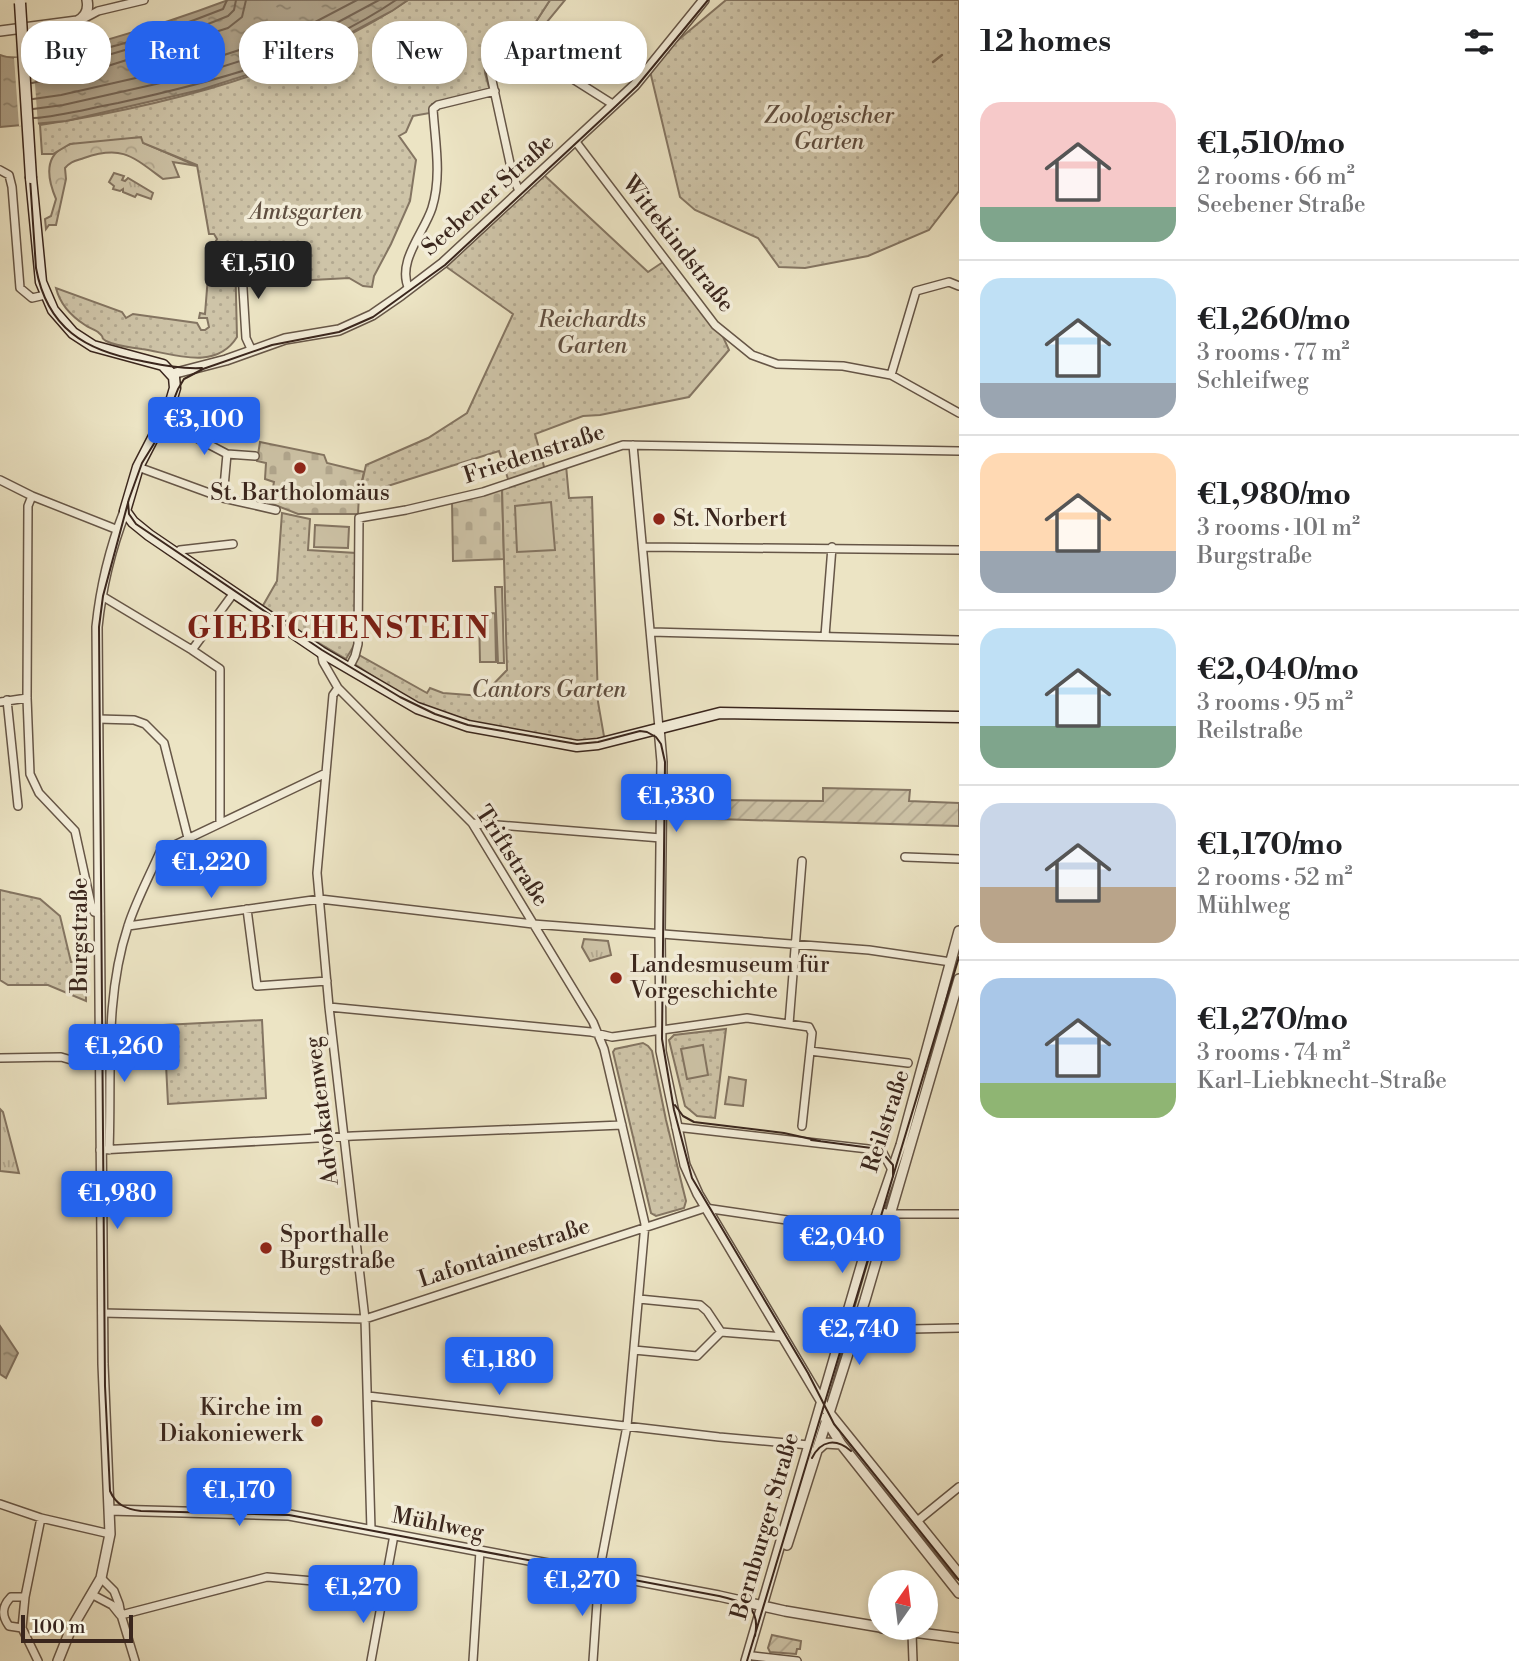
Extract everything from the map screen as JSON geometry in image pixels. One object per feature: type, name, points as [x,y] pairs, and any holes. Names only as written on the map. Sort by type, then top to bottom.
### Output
[{"type":"main road","points":[[20,1],[31,178],[39,270],[45,295],[63,323],[82,340],[110,352],[159,363],[166,366],[172,374]]},
{"type":"main road","name":"Burgstraße","points":[[124,511],[138,467],[170,405],[175,388],[172,374]]},
{"type":"main road","points":[[124,511],[137,526],[321,652],[417,708],[468,726],[577,746],[598,744],[720,713],[959,715]]},
{"type":"street","points":[[82,19],[89,7],[87,0]]},
{"type":"street","points":[[0,31],[82,19],[144,0]]},
{"type":"street","name":"Seebener Straße","points":[[172,374],[285,339],[339,330],[372,315],[409,289],[443,263],[614,105],[637,82],[704,0]]},
{"type":"street","points":[[520,193],[513,177],[488,62],[514,43],[524,43],[565,74],[614,105]]},
{"type":"street","points":[[409,289],[404,279],[405,274],[412,251],[432,209],[438,185],[433,109],[438,105],[495,91]]},
{"type":"street","name":"Wittekindstraße","points":[[576,142],[715,325],[752,355],[778,364],[843,366],[891,375],[959,413]]},
{"type":"street","points":[[0,170],[9,175],[12,187],[20,288],[32,298],[45,295]]},
{"type":"street","points":[[210,251],[241,256],[246,338],[251,351]]},
{"type":"street","points":[[891,375],[916,291],[949,282],[959,286]]},
{"type":"street","points":[[170,424],[228,454],[255,456]]},
{"type":"street","name":"Friedenstraße","points":[[349,668],[358,644],[359,518],[483,492],[623,445],[959,451]]},
{"type":"street","points":[[634,445],[662,748],[661,1051],[688,1172],[705,1208],[821,1402],[841,1444],[959,1593]]},
{"type":"street","points":[[223,498],[228,454]]},
{"type":"street","points":[[138,467],[223,498],[276,510]]},
{"type":"street","points":[[0,480],[32,496],[118,530]]},
{"type":"street","points":[[32,496],[28,506],[27,698],[30,774],[39,793],[75,831],[91,904],[94,912],[100,914]]},
{"type":"street","name":"Burgstraße","points":[[58,1661],[70,1631],[93,1595],[100,1578],[110,1534],[103,1385],[105,1150],[99,1065],[97,627],[102,596],[124,511]]},
{"type":"street","points":[[176,553],[184,549],[233,544]]},
{"type":"street","points":[[644,547],[959,550]]},
{"type":"street","points":[[825,636],[832,547]]},
{"type":"street","points":[[192,650],[233,594]]},
{"type":"street","points":[[102,596],[220,669],[220,823]]},
{"type":"street","points":[[651,632],[959,640]]},
{"type":"street","name":"Triftstraße","points":[[321,652],[323,662],[338,688],[472,822],[599,1034],[645,1228],[628,1426],[598,1573],[593,1661]]},
{"type":"street","name":"Advokatenweg","points":[[338,688],[333,695],[317,873],[329,1007],[365,1319],[371,1530]]},
{"type":"street","points":[[18,806],[3,701],[27,698]]},
{"type":"street","points":[[98,719],[145,723],[164,743],[188,838]]},
{"type":"street","points":[[326,773],[160,852],[128,926],[117,969],[110,1023],[105,1150],[345,1136],[622,1125]]},
{"type":"street","points":[[472,822],[661,838]]},
{"type":"street","points":[[905,857],[959,859]]},
{"type":"street","points":[[789,1024],[802,861]]},
{"type":"street","points":[[128,926],[320,900],[533,924],[869,950],[951,962]]},
{"type":"street","points":[[247,909],[257,986],[327,981]]},
{"type":"street","name":"Reilstraße","points":[[821,1402],[877,1211],[901,1145],[959,931]]},
{"type":"street","name":"Reilstraße","points":[[827,1415],[837,1390],[959,979]]},
{"type":"street","points":[[329,1007],[612,1037],[747,1018],[811,1029],[802,1126]]},
{"type":"street","points":[[810,1051],[908,1063]]},
{"type":"street","points":[[0,1058],[61,1057],[88,1065],[99,1065]]},
{"type":"street","points":[[676,1127],[877,1150],[883,1153],[891,1168]]},
{"type":"street","points":[[705,1208],[862,1231],[872,1229]]},
{"type":"street","name":"Lafontainestraße","points":[[102,1313],[365,1319],[705,1208]]},
{"type":"street","points":[[877,1211],[890,1214],[959,1214]]},
{"type":"street","points":[[639,1299],[700,1305],[721,1332]]},
{"type":"street","points":[[864,1330],[959,1328]]},
{"type":"street","points":[[634,1350],[697,1356],[721,1332],[784,1337]]},
{"type":"street","points":[[368,1396],[812,1448],[825,1443],[841,1444]]},
{"type":"street","name":"Bernburger Straße","points":[[751,1659],[812,1448],[821,1402]]},
{"type":"street","points":[[827,1415],[959,1574]]},
{"type":"street","name":"Bernburger Straße","points":[[812,1448],[827,1415]]},
{"type":"street","points":[[916,1522],[959,1487]]},
{"type":"street","points":[[0,1504],[41,1518],[110,1534]]},
{"type":"street","name":"Mühlweg","points":[[109,1510],[276,1514],[868,1625]]},
{"type":"street","points":[[38,1661],[22,1628],[25,1597],[41,1518]]},
{"type":"street","points":[[371,1661],[394,1535]]},
{"type":"street","points":[[473,1661],[480,1552]]},
{"type":"street","points":[[121,1615],[267,1577],[384,1587]]},
{"type":"street","points":[[100,1578],[114,1591],[135,1661]]},
{"type":"street","points":[[93,1595],[112,1605],[121,1615]]},
{"type":"street","points":[[22,1628],[9,1626],[4,1619],[3,1610],[11,1597],[25,1597]]},
{"type":"street","name":"Mühlweg","points":[[938,1636],[959,1639]]},
{"type":"street","points":[[912,1640],[913,1661]]},
{"type":"street","points":[[751,1659],[797,1661]]},
{"type":"green space","name":"Amtsgarten","points":[[408,0],[550,0],[536,21],[481,21],[481,84],[488,84],[490,91],[432,104],[430,113],[413,116],[406,132],[399,136],[416,160],[410,201],[374,276],[372,287],[363,286],[349,278],[257,283],[246,281],[243,250],[215,250],[213,246],[217,239],[214,234],[209,234],[197,165],[143,143],[141,137],[70,144],[53,154],[42,154],[40,125],[135,107],[239,80],[239,84],[358,84],[358,30],[372,22],[372,84],[467,84],[467,21],[374,21]]},
{"type":"green space","points":[[550,0],[565,0],[548,21],[536,21]]},
{"type":"green space","name":"Zoologischer Garten","points":[[726,0],[959,0],[959,191],[929,230],[868,256],[805,268],[779,267],[758,238],[695,210],[680,197],[650,71],[671,46]]},
{"type":"green space","points":[[142,137],[144,143],[197,166],[173,162],[179,177],[163,179],[143,164],[118,153],[97,154],[73,162],[65,168],[66,179],[56,225],[49,225],[46,229],[45,219],[51,216],[56,199],[49,177],[51,161],[58,151],[87,140]]},
{"type":"green space","points":[[114,173],[124,176],[122,180],[128,178],[153,193],[151,199],[137,194],[135,197],[123,192],[123,189],[113,189],[114,186],[109,182]]},
{"type":"green space","name":"Reichardts Garten","points":[[544,175],[648,272],[666,260],[716,321],[729,350],[689,397],[583,416],[535,434],[545,470],[509,482],[499,451],[359,495],[366,465],[428,438],[467,413],[513,314],[445,266]]},
{"type":"green space","points":[[210,251],[235,255],[237,337],[218,354],[206,357],[181,356],[120,346],[106,341],[98,332],[71,314],[56,288],[122,312],[126,318],[133,314],[197,323],[201,330],[205,330],[209,327],[207,318],[199,318],[200,313],[205,314]]},
{"type":"green space","points":[[260,442],[324,455],[327,463],[364,472],[358,514],[298,514],[270,503],[274,482],[265,479],[266,463],[257,461]]},
{"type":"green space","name":"Cantors Garten","points":[[566,465],[569,498],[592,497],[598,702],[605,742],[577,743],[469,724],[418,706],[353,663],[357,654],[427,693],[430,688],[443,693],[482,696],[507,670],[502,487]]},
{"type":"green space","points":[[502,488],[504,559],[453,561],[452,501]]},
{"type":"green space","points":[[551,502],[555,550],[517,552],[515,506]]},
{"type":"green space","points":[[282,513],[310,519],[308,550],[356,553],[356,642],[346,659],[261,609],[277,581]]},
{"type":"green space","points":[[315,525],[349,527],[348,548],[314,547]]},
{"type":"green space","points":[[495,587],[502,587],[504,663],[498,663]]},
{"type":"green space","points":[[495,613],[496,662],[480,662],[479,614]]},
{"type":"green space","points":[[823,788],[910,790],[909,801],[959,803],[959,826],[716,819],[717,800],[823,801]]},
{"type":"green space","points":[[0,890],[40,899],[60,916],[71,962],[86,962],[86,1001],[48,985],[8,985],[0,980]]},
{"type":"green space","points":[[584,939],[608,941],[611,955],[590,961],[582,947]]},
{"type":"green space","points":[[262,1020],[266,1098],[168,1104],[164,1025]]},
{"type":"green space","points":[[726,1029],[715,1118],[697,1116],[685,1106],[669,1040],[674,1035]]},
{"type":"green space","points":[[643,1043],[652,1051],[686,1201],[684,1208],[656,1216],[651,1213],[613,1052],[615,1049]]},
{"type":"green space","points":[[703,1045],[708,1075],[687,1079],[681,1049]]},
{"type":"green space","points":[[729,1077],[746,1080],[743,1106],[725,1104]]},
{"type":"green space","points":[[0,1109],[3,1112],[19,1173],[0,1171]]},
{"type":"green space","points":[[772,1635],[801,1641],[800,1649],[797,1649],[796,1654],[770,1652],[768,1648]]},
{"type":"water","points":[[228,0],[408,0],[358,29],[358,21],[239,21],[239,77],[225,82],[225,21],[168,21]]},
{"type":"water","points":[[125,34],[125,84],[219,84],[66,121],[0,127],[0,55],[21,58],[21,84],[111,84],[112,38]]},
{"type":"water","points":[[0,1326],[18,1353],[6,1378],[0,1374]]},
{"type":"pier","points":[[21,57],[21,84],[35,84],[38,125],[19,126],[14,58]]},
{"type":"waterway","points":[[933,62],[942,55]]},
{"type":"tram line","points":[[18,0],[36,268],[49,306],[59,321],[72,333],[103,351],[164,365],[202,368]]},
{"type":"tram line","points":[[708,0],[637,86],[445,265],[373,317],[339,332],[272,345],[203,369],[184,379],[160,434],[142,463],[129,499],[103,596],[99,627],[105,1386],[110,1491],[115,1500],[126,1507],[141,1511],[289,1515],[719,1596],[743,1603],[753,1611],[755,1636]]},
{"type":"tram line","points":[[128,502],[129,514],[136,524],[322,650],[400,697],[435,714],[468,725],[577,744],[598,742],[640,731],[656,737],[661,744],[665,762],[662,1039],[674,1110],[692,1178],[808,1373],[834,1424],[959,1580]]},
{"type":"tram line","points":[[747,1661],[959,957]]},
{"type":"tram line","points":[[675,1105],[683,1116],[694,1122],[784,1133],[820,1141]]},
{"type":"tram line","points":[[811,1140],[879,1149],[893,1165],[893,1177]]},
{"type":"tram line","points":[[812,1458],[820,1447],[829,1443],[840,1444],[851,1451]]},
{"type":"place","name":"St. Bartholomäus","points":[[300,468]]},
{"type":"place","name":"St. Norbert","points":[[659,519]]},
{"type":"place","name":"Landesmuseum für Vorgeschichte","points":[[616,978]]},
{"type":"place","name":"Sporthalle Burgstraße","points":[[266,1248]]},
{"type":"place","name":"Kirche im Diakoniewerk","points":[[317,1421]]},
{"type":"district","name":"GIEBICHENSTEIN","points":[[339,629]]}]
